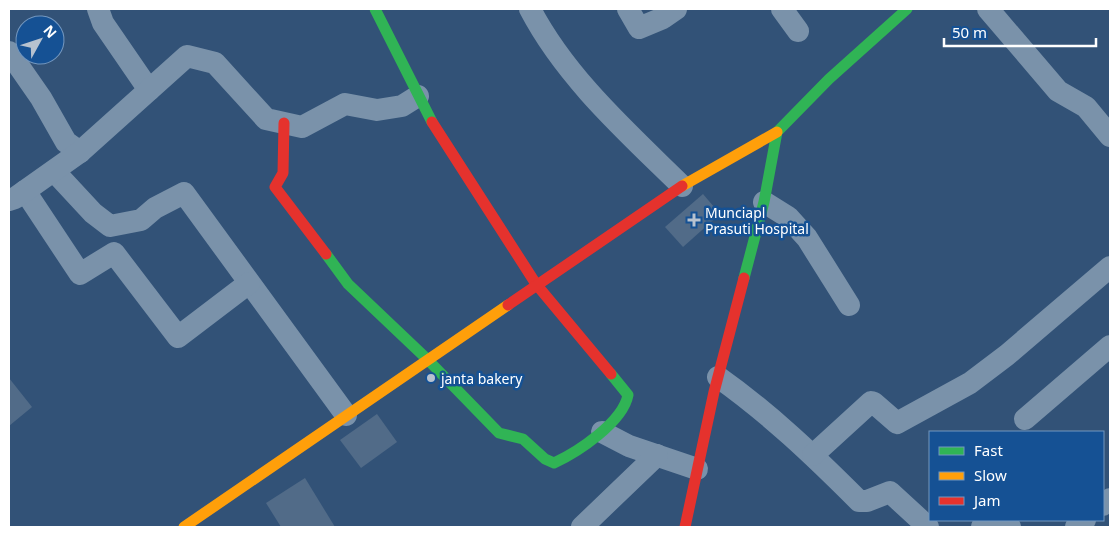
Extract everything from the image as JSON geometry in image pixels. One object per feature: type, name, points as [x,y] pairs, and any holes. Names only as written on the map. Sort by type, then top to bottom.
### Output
[{"type":"street","points":[[98,9],[104,23],[149,90]]},
{"type":"street","points":[[284,123],[282,173],[275,187],[348,284],[428,360],[499,433],[523,439],[549,462],[559,462],[602,432],[627,405],[628,394],[536,284],[433,125],[375,9]]},
{"type":"street","points":[[530,9],[541,30],[601,106],[682,186]]},
{"type":"street","points":[[628,9],[639,28],[663,18],[676,9]]},
{"type":"street","points":[[782,9],[798,31]]},
{"type":"street","points":[[184,527],[346,414],[682,186],[777,132],[829,79],[907,9]]},
{"type":"street","points":[[988,9],[1058,91],[1086,107],[1110,136]]},
{"type":"street","points":[[9,52],[41,98],[66,142],[80,152]]},
{"type":"street","points":[[249,283],[178,337],[114,253],[80,274],[17,195],[80,152],[187,56],[215,63],[266,119],[284,123],[302,126],[345,104],[377,110],[402,106],[418,96]]},
{"type":"street","points":[[685,527],[718,377],[764,202],[777,132]]},
{"type":"street","points":[[54,171],[93,213],[110,226],[141,220],[155,208],[184,193],[346,414]]},
{"type":"street","points":[[764,202],[788,217],[806,238],[849,305]]},
{"type":"street","points":[[813,455],[871,402],[896,422],[970,383],[1007,355],[1110,267]]},
{"type":"street","points":[[1026,419],[1110,346]]},
{"type":"street","points":[[718,377],[745,396],[813,455],[859,501],[867,501],[890,492],[928,527]]},
{"type":"street","points":[[602,432],[629,446],[697,469]]},
{"type":"street","points":[[582,527],[657,455]]},
{"type":"building","points":[[703,194],[720,214],[683,247],[665,227]]},
{"type":"building","points":[[9,378],[32,407],[9,426]]},
{"type":"building","points":[[377,414],[397,442],[361,468],[340,440]]},
{"type":"building","points":[[305,478],[335,527],[281,527],[266,503]]},
{"type":"traffic: fast","points":[[375,9],[432,122]]},
{"type":"traffic: fast","points":[[744,278],[764,202],[777,132],[829,79],[907,9]]},
{"type":"traffic: fast","points":[[326,254],[348,284],[428,360],[499,433],[523,439],[545,459],[554,463],[587,444],[618,415],[628,395],[611,374]]},
{"type":"traffic: slow","points":[[682,186],[777,132]]},
{"type":"traffic: slow","points":[[184,527],[508,305]]},
{"type":"traffic: jam","points":[[432,122],[536,284],[611,374]]},
{"type":"traffic: jam","points":[[284,123],[283,173],[275,187],[326,254]]},
{"type":"traffic: jam","points":[[508,305],[682,186]]},
{"type":"traffic: jam","points":[[685,527],[714,392],[744,278]]},
{"type":"place","name":"Munciapl Prasuti Hospital","points":[[694,220]]},
{"type":"place","name":"janta bakery","points":[[431,378]]}]
